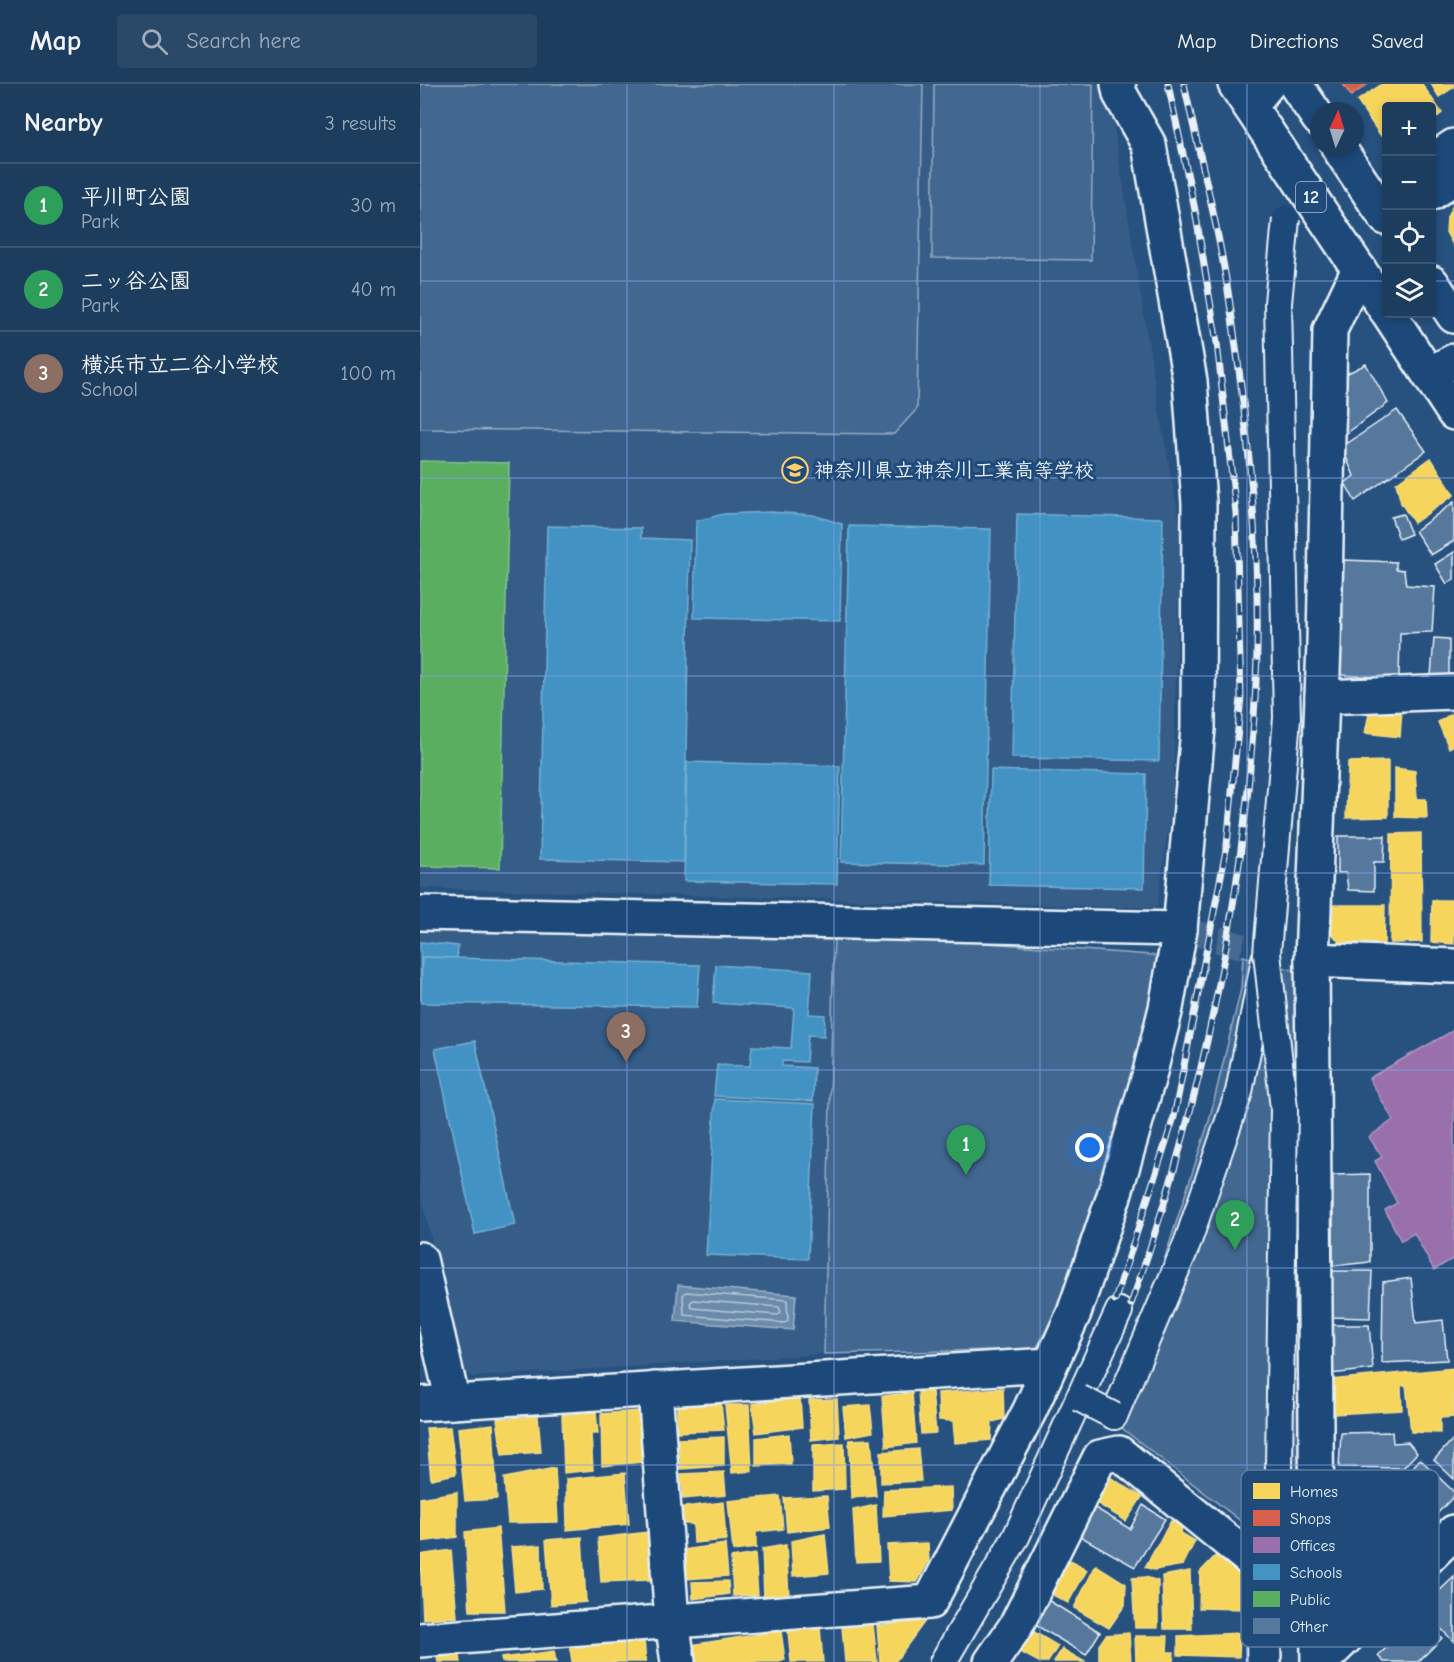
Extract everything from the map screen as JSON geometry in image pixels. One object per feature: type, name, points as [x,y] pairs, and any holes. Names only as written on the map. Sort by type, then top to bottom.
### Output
[{"type":"street","points":[[420,1640],[930,1602],[1074,1313],[1113,1199],[1166,1008],[1180,929],[1198,729],[1199,503],[1190,381],[1149,145],[1120,94],[1118,84]]},
{"type":"street","points":[[1295,84],[1310,106]]},
{"type":"street","name":"12","points":[[1251,91],[1382,304]]},
{"type":"street","points":[[1436,158],[1454,146]]},
{"type":"street","points":[[1345,156],[1382,203]]},
{"type":"street","points":[[1436,190],[1454,177]]},
{"type":"street","points":[[1079,1398],[1114,1416],[1187,1244],[1239,1092],[1267,953],[1287,718],[1278,303],[1286,219]]},
{"type":"street","points":[[1315,1470],[1312,960],[1322,697],[1330,330],[1359,269]]},
{"type":"street","points":[[1436,290],[1454,316]]},
{"type":"street","points":[[1393,318],[1442,367],[1454,413]]},
{"type":"street","points":[[1322,697],[1454,692]]},
{"type":"street","points":[[420,914],[1180,929]]},
{"type":"street","points":[[1267,953],[1284,1109],[1279,1470]]},
{"type":"street","points":[[1312,960],[1454,966]]},
{"type":"street","points":[[420,1259],[453,1402]]},
{"type":"street","points":[[943,1662],[1016,1537],[1119,1311]]},
{"type":"street","points":[[420,1404],[1050,1365]]},
{"type":"street","points":[[655,1389],[672,1621],[678,1662]]},
{"type":"street","points":[[1002,1658],[1100,1457],[1119,1453],[1241,1552]]},
{"type":"street","points":[[1439,1546],[1454,1532]]},
{"type":"street","points":[[1264,1647],[1264,1662]]},
{"type":"street","points":[[1318,1647],[1319,1662]]},
{"type":"street","points":[[1319,1662],[1335,1647]]},
{"type":"shaded area","name":"神奈川県立神奈川工業高等学校","points":[[420,84],[1102,84],[1112,115],[1160,416],[1180,524],[1173,794],[1157,908],[420,888]]},
{"type":"shaded area","points":[[420,84],[923,84],[917,409],[894,434],[420,429]]},
{"type":"shaded area","points":[[934,84],[1093,84],[1091,260],[932,258]]},
{"type":"shaded area","points":[[420,925],[834,932],[824,1354],[472,1377],[462,1370],[420,1191]]},
{"type":"shaded area","points":[[834,932],[1165,956],[1089,1224],[1066,1288],[1036,1349],[824,1354]]},
{"type":"shaded area","points":[[1243,956],[1304,973],[1302,1470],[1241,1470],[1241,1521],[1105,1415],[1144,1322],[1209,1121],[1241,989]]},
{"type":"water","points":[[678,1285],[796,1295],[793,1330],[675,1321]]},
{"type":"building: Homes","points":[[1382,84],[1422,84],[1434,102],[1382,102],[1382,136],[1364,111],[1364,102],[1357,101]]},
{"type":"building: Homes","points":[[1431,84],[1454,84],[1454,87],[1439,97]]},
{"type":"building: Homes","points":[[1436,104],[1442,113],[1436,118]]},
{"type":"building: Homes","points":[[1454,203],[1454,247],[1446,232],[1447,217]]},
{"type":"building: Homes","points":[[1431,458],[1454,495],[1414,523],[1401,503],[1396,483]]},
{"type":"building: Homes","points":[[1371,704],[1402,709],[1400,737],[1365,733]]},
{"type":"building: Homes","points":[[1454,712],[1454,745],[1449,748],[1438,722]]},
{"type":"building: Homes","points":[[1388,761],[1388,817],[1346,818],[1348,762]]},
{"type":"building: Homes","points":[[1395,768],[1415,771],[1417,799],[1426,799],[1427,818],[1395,817]]},
{"type":"building: Homes","points":[[1421,833],[1422,942],[1390,943],[1391,834]]},
{"type":"building: Homes","points":[[1432,900],[1454,900],[1454,944],[1431,942]]},
{"type":"building: Homes","points":[[1333,905],[1385,905],[1384,944],[1339,942],[1331,932]]},
{"type":"building: Homes","points":[[1454,1368],[1454,1417],[1440,1418],[1440,1433],[1411,1432],[1406,1385],[1401,1386],[1402,1410],[1334,1414],[1330,1380]]},
{"type":"building: Homes","points":[[1003,1388],[1004,1419],[992,1422],[991,1440],[955,1443],[953,1421],[939,1420],[938,1393]]},
{"type":"building: Homes","points":[[918,1391],[932,1392],[936,1433],[921,1434]]},
{"type":"building: Homes","points":[[912,1393],[916,1443],[886,1447],[882,1396]]},
{"type":"building: Homes","points":[[800,1397],[802,1427],[756,1433],[752,1404]]},
{"type":"building: Homes","points":[[837,1399],[839,1437],[811,1440],[809,1400]]},
{"type":"building: Homes","points":[[721,1404],[724,1430],[677,1432],[677,1406]]},
{"type":"building: Homes","points":[[725,1405],[749,1405],[752,1471],[732,1473]]},
{"type":"building: Homes","points":[[870,1405],[873,1432],[846,1437],[843,1407]]},
{"type":"building: Homes","points":[[639,1411],[642,1462],[602,1466],[601,1414]]},
{"type":"building: Homes","points":[[596,1412],[598,1434],[591,1434],[593,1470],[564,1473],[562,1415]]},
{"type":"building: Homes","points":[[538,1416],[541,1452],[502,1455],[497,1419]]},
{"type":"building: Homes","points":[[493,1424],[497,1499],[465,1501],[458,1428]]},
{"type":"building: Homes","points":[[450,1427],[456,1474],[431,1479],[426,1428]]},
{"type":"building: Homes","points":[[789,1434],[791,1464],[756,1466],[756,1438]]},
{"type":"building: Homes","points":[[724,1437],[724,1466],[681,1469],[678,1439]]},
{"type":"building: Homes","points":[[871,1439],[876,1496],[851,1498],[849,1440]]},
{"type":"building: Homes","points":[[844,1443],[845,1489],[813,1491],[813,1445]]},
{"type":"building: Homes","points":[[918,1449],[921,1481],[881,1483],[881,1452]]},
{"type":"building: Homes","points":[[555,1468],[558,1522],[508,1523],[504,1478]]},
{"type":"building: Homes","points":[[724,1472],[726,1495],[683,1499],[681,1474]]},
{"type":"building: Homes","points":[[625,1473],[629,1524],[567,1530],[566,1479]]},
{"type":"building: Homes","points":[[1108,1476],[1142,1497],[1126,1521],[1093,1501]]},
{"type":"building: Homes","points":[[951,1487],[952,1510],[883,1516],[884,1490]]},
{"type":"building: Homes","points":[[457,1492],[457,1537],[420,1542],[420,1498]]},
{"type":"building: Homes","points":[[780,1496],[783,1529],[756,1532],[756,1548],[733,1551],[728,1501]]},
{"type":"building: Homes","points":[[827,1496],[830,1527],[787,1532],[784,1498]]},
{"type":"building: Homes","points":[[723,1502],[726,1540],[694,1543],[693,1524],[680,1524],[678,1508]]},
{"type":"building: Homes","points":[[876,1505],[879,1561],[856,1562],[853,1510]]},
{"type":"building: Homes","points":[[1171,1521],[1182,1527],[1181,1533],[1195,1541],[1183,1565],[1154,1570],[1145,1567]]},
{"type":"building: Homes","points":[[498,1528],[505,1611],[470,1611],[465,1532]]},
{"type":"building: Homes","points":[[648,1532],[651,1580],[601,1582],[598,1538]]},
{"type":"building: Homes","points":[[825,1534],[829,1573],[793,1576],[791,1541]]},
{"type":"building: Homes","points":[[582,1537],[586,1602],[551,1605],[546,1540]]},
{"type":"building: Homes","points":[[928,1543],[929,1561],[917,1582],[889,1581],[887,1545]]},
{"type":"building: Homes","points":[[725,1544],[728,1576],[685,1579],[683,1550]]},
{"type":"building: Homes","points":[[541,1545],[542,1589],[515,1592],[511,1547]]},
{"type":"building: Homes","points":[[786,1545],[789,1597],[764,1597],[762,1549]]},
{"type":"building: Homes","points":[[451,1550],[457,1617],[423,1619],[420,1555]]},
{"type":"building: Homes","points":[[1218,1553],[1241,1574],[1241,1609],[1199,1608],[1200,1572]]},
{"type":"building: Homes","points":[[755,1554],[758,1595],[733,1596],[731,1558]]},
{"type":"building: Homes","points":[[1069,1560],[1087,1570],[1068,1603],[1051,1594]]},
{"type":"building: Homes","points":[[1096,1565],[1126,1584],[1125,1605],[1109,1628],[1074,1608]]},
{"type":"building: Homes","points":[[1190,1571],[1192,1629],[1164,1629],[1162,1576]]},
{"type":"building: Homes","points":[[1146,1577],[1158,1581],[1158,1628],[1135,1628],[1132,1578]]},
{"type":"building: Homes","points":[[728,1581],[729,1594],[693,1599],[692,1582]]},
{"type":"building: Homes","points":[[925,1621],[895,1662],[880,1662],[877,1626]]},
{"type":"building: Homes","points":[[873,1624],[877,1662],[845,1662],[842,1627]]},
{"type":"building: Homes","points":[[820,1627],[823,1662],[791,1662],[788,1631]]},
{"type":"building: Homes","points":[[1029,1629],[1058,1646],[1048,1662],[1039,1662],[1016,1650]]},
{"type":"building: Homes","points":[[781,1631],[785,1660],[779,1662],[686,1662],[683,1646]]},
{"type":"building: Homes","points":[[1129,1633],[1131,1662],[1099,1662],[1099,1645],[1106,1635]]},
{"type":"building: Homes","points":[[1240,1633],[1239,1657],[1178,1655],[1178,1636]]},
{"type":"building: Homes","points":[[1135,1636],[1168,1636],[1167,1652],[1174,1652],[1173,1662],[1136,1662]]},
{"type":"building: Homes","points":[[644,1640],[646,1662],[572,1662],[570,1648]]},
{"type":"building: Homes","points":[[1062,1649],[1085,1662],[1054,1662]]},
{"type":"building: Homes","points":[[459,1650],[461,1662],[438,1662],[436,1654]]},
{"type":"building: Homes","points":[[554,1651],[556,1662],[502,1662],[501,1658]]},
{"type":"building: Shops","points":[[1343,84],[1368,84],[1351,96]]},
{"type":"building: Offices","points":[[1454,1030],[1454,1258],[1434,1270],[1414,1233],[1401,1241],[1385,1210],[1397,1203],[1375,1161],[1382,1157],[1369,1137],[1393,1120],[1369,1078]]},
{"type":"building: Schools","points":[[770,512],[813,515],[842,524],[840,621],[694,618],[696,521],[724,514]]},
{"type":"building: Schools","points":[[1017,514],[1163,518],[1159,761],[1012,758]]},
{"type":"building: Schools","points":[[547,526],[641,528],[641,538],[690,540],[684,862],[540,859]]},
{"type":"building: Schools","points":[[849,526],[991,529],[984,865],[841,862]]},
{"type":"building: Schools","points":[[687,762],[840,766],[837,884],[684,881]]},
{"type":"building: Schools","points":[[991,770],[1146,774],[1144,888],[989,885]]},
{"type":"building: Schools","points":[[420,942],[458,946],[457,958],[422,957],[421,1003]]},
{"type":"building: Schools","points":[[422,957],[700,965],[697,1007],[421,1003]]},
{"type":"building: Schools","points":[[716,965],[812,971],[809,1014],[825,1015],[824,1036],[808,1035],[806,1062],[782,1061],[782,1066],[814,1068],[813,1101],[714,1096],[717,1065],[750,1066],[752,1046],[791,1048],[794,1008],[713,1003]]},
{"type":"building: Schools","points":[[475,1041],[515,1225],[475,1234],[435,1049]]},
{"type":"building: Schools","points":[[715,1099],[815,1104],[808,1259],[706,1255]]},
{"type":"building: Public","points":[[420,461],[509,463],[500,868],[420,866]]},
{"type":"building: Other","points":[[1366,364],[1388,403],[1347,433],[1343,428],[1344,375]]},
{"type":"building: Other","points":[[1397,410],[1426,451],[1355,501],[1345,483],[1354,476],[1342,447]]},
{"type":"building: Other","points":[[1454,502],[1454,541],[1431,555],[1415,531]]},
{"type":"building: Other","points":[[1403,514],[1411,534],[1399,539],[1391,517]]},
{"type":"building: Other","points":[[1454,552],[1454,579],[1447,584],[1435,564]]},
{"type":"building: Other","points":[[1344,560],[1396,562],[1396,569],[1404,570],[1406,585],[1435,587],[1432,632],[1400,633],[1399,678],[1338,675]]},
{"type":"building: Other","points":[[1434,638],[1449,639],[1449,675],[1431,676]]},
{"type":"building: Other","points":[[1338,836],[1385,836],[1384,862],[1374,862],[1374,891],[1348,890],[1346,873],[1338,873]]},
{"type":"building: Other","points":[[1370,1174],[1370,1262],[1333,1266],[1333,1175]]},
{"type":"building: Other","points":[[1332,1271],[1372,1271],[1370,1318],[1330,1317]]},
{"type":"building: Other","points":[[1411,1278],[1416,1323],[1443,1320],[1447,1360],[1382,1363],[1383,1282]]},
{"type":"building: Other","points":[[1333,1325],[1369,1325],[1373,1369],[1331,1374]]},
{"type":"building: Other","points":[[1392,1432],[1393,1443],[1408,1442],[1417,1453],[1403,1468],[1339,1467],[1341,1433]]},
{"type":"building: Other","points":[[1454,1438],[1454,1479],[1434,1460]]},
{"type":"building: Other","points":[[1420,1459],[1431,1470],[1410,1470]]},
{"type":"building: Other","points":[[1439,1477],[1454,1492],[1454,1496],[1439,1512]]},
{"type":"building: Other","points":[[1143,1505],[1165,1519],[1135,1567],[1078,1535],[1092,1506],[1130,1529]]},
{"type":"building: Other","points":[[1454,1577],[1454,1642],[1439,1627],[1439,1591]]},
{"type":"building: Other","points":[[1046,1599],[1100,1632],[1086,1655],[1032,1623]]},
{"type":"building: Other","points":[[1387,1647],[1433,1647],[1418,1662],[1384,1662],[1378,1656]]},
{"type":"tunnel","points":[[1180,929],[1267,953],[1312,960]]},
{"type":"railway","points":[[1115,1300],[1174,1117],[1227,845],[1241,697],[1236,513],[1217,343],[1195,210],[1168,84]]},
{"type":"railway","points":[[1131,1304],[1178,1157],[1214,1007],[1229,931],[1240,855],[1255,701],[1256,552],[1243,402],[1220,248],[1184,84]]},
{"type":"place","name":"神奈川県立神奈川工業高等学校","points":[[795,470]]},
{"type":"place","name":"横浜市立二谷小学校","points":[[626,1062]]},
{"type":"place","name":"平川町公園","points":[[966,1175]]},
{"type":"place","name":"二ッ谷公園","points":[[1235,1250]]}]
